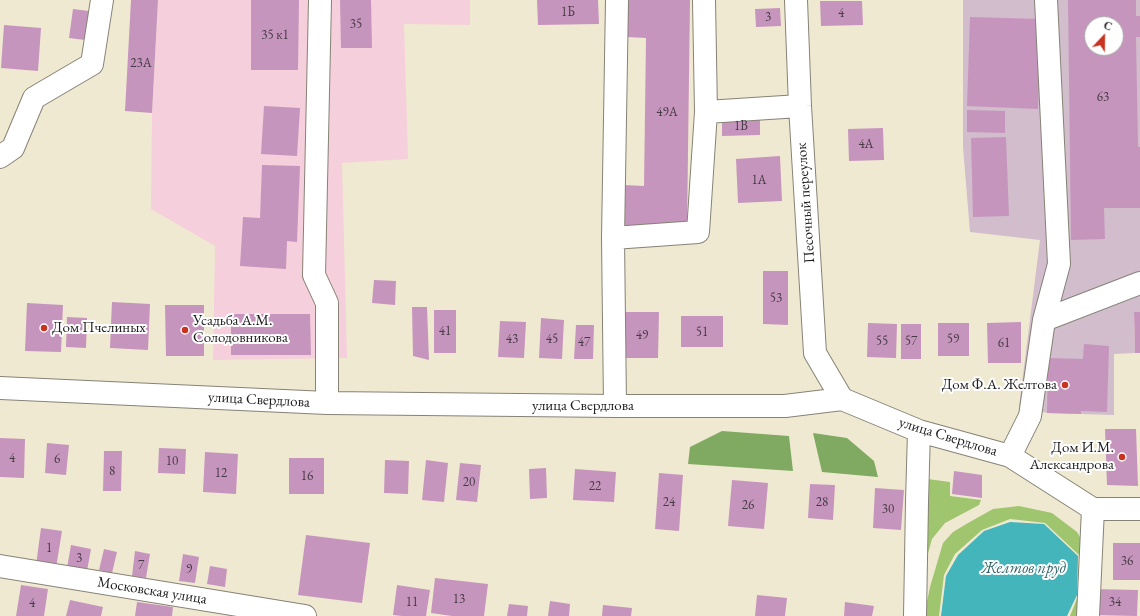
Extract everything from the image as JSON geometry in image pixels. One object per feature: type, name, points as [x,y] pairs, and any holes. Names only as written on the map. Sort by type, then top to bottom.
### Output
[{"type":"street","points":[[0,157],[13,148],[34,98],[92,64],[102,0]]},
{"type":"street","points":[[320,0],[314,275],[327,303],[327,403]]},
{"type":"street","points":[[615,406],[613,238],[617,0]]},
{"type":"street","points":[[613,238],[698,232],[706,112],[704,0]]},
{"type":"street","name":"Песочный переулок","points":[[796,0],[800,106],[815,353],[842,400]]},
{"type":"street","points":[[1010,456],[1030,416],[1044,320],[1059,264],[1046,0]]},
{"type":"street","points":[[706,112],[800,106]]},
{"type":"street","points":[[1044,320],[1140,283]]},
{"type":"street","name":"улица Свердлова","points":[[0,388],[327,403],[785,406],[842,400],[919,431],[1010,456],[1093,509]]},
{"type":"street","points":[[915,616],[919,431]]},
{"type":"street","points":[[1088,616],[1093,509],[1140,509]]},
{"type":"street","name":"Московская улица","points":[[0,566],[305,616]]},
{"type":"shaded area","points":[[158,0],[470,0],[470,25],[404,24],[408,159],[342,163],[347,358],[213,360],[215,246],[151,209],[152,113]]},
{"type":"shaded area","points":[[963,0],[1140,0],[1140,312],[1134,312],[1135,353],[1114,354],[1114,415],[1047,413],[1019,407],[1040,240],[970,232],[963,147]]},
{"type":"green space","points":[[722,431],[789,436],[793,471],[688,464],[690,447]]},
{"type":"green space","points":[[813,433],[847,438],[874,461],[878,477],[822,472]]},
{"type":"green space","points":[[920,478],[950,482],[950,496],[981,500],[979,505],[945,523],[932,539],[919,586]]},
{"type":"green space","points":[[1019,506],[1052,513],[1077,532],[1085,546],[1082,616],[1070,616],[1078,596],[1079,555],[1045,523],[1010,519],[982,530],[955,554],[944,575],[939,616],[924,616],[930,587],[943,543],[953,532],[993,509]]},
{"type":"water","name":"Желтов пруд","points":[[1010,522],[1044,524],[1078,556],[1077,595],[1067,616],[941,616],[946,576],[958,555],[984,531]]},
{"type":"building","points":[[131,0],[158,0],[152,113],[125,111]]},
{"type":"building","points":[[251,0],[299,0],[298,70],[251,70]]},
{"type":"building","points":[[340,0],[371,0],[372,48],[341,48]]},
{"type":"building","points":[[537,0],[598,0],[599,24],[538,25]]},
{"type":"building","points":[[628,0],[690,0],[687,229],[623,227],[624,185],[644,186],[646,38],[627,37]]},
{"type":"building","points":[[1068,0],[1136,0],[1136,16],[1140,16],[1140,37],[1136,37],[1138,147],[1140,147],[1140,208],[1104,208],[1105,239],[1071,240]]},
{"type":"building","points":[[820,1],[862,1],[863,25],[821,26]]},
{"type":"building","points":[[780,8],[781,26],[756,27],[755,9]]},
{"type":"building","points":[[73,9],[89,11],[85,40],[69,38]]},
{"type":"building","points":[[970,17],[1041,19],[1038,109],[967,106]]},
{"type":"building","points":[[4,25],[41,28],[38,71],[1,68]]},
{"type":"building","points":[[264,106],[300,108],[297,156],[261,154]]},
{"type":"building","points":[[967,110],[1005,111],[1005,133],[967,132]]},
{"type":"building","points":[[722,117],[760,117],[760,135],[722,136]]},
{"type":"building","points":[[883,128],[884,160],[849,161],[848,129]]},
{"type":"building","points":[[1006,137],[1009,216],[973,217],[971,138]]},
{"type":"building","points":[[780,156],[782,201],[738,203],[736,159]]},
{"type":"building","points":[[262,165],[300,166],[297,242],[287,241],[286,269],[240,266],[243,217],[260,218]]},
{"type":"building","points":[[763,271],[788,271],[788,325],[763,324]]},
{"type":"building","points":[[374,280],[396,281],[395,305],[372,303]]},
{"type":"building","points":[[112,302],[150,304],[148,350],[110,348]]},
{"type":"building","name":"Дом Пчелиных","points":[[27,303],[63,305],[61,352],[25,351]]},
{"type":"building","name":"Усадьба А.М. Солодовникова","points":[[165,305],[204,305],[204,356],[166,356]]},
{"type":"building","points":[[412,307],[427,307],[429,360],[413,356]]},
{"type":"building","points":[[434,310],[456,310],[456,353],[434,353]]},
{"type":"building","points":[[625,312],[659,312],[658,358],[625,358]]},
{"type":"building","points":[[1134,312],[1140,312],[1140,353],[1135,353]]},
{"type":"building","points":[[231,314],[310,314],[311,355],[231,355]]},
{"type":"building","points":[[681,316],[723,316],[723,347],[681,347]]},
{"type":"building","points":[[67,317],[87,318],[86,348],[66,347]]},
{"type":"building","points":[[541,318],[564,320],[562,359],[539,358]]},
{"type":"building","points":[[500,321],[526,322],[524,358],[498,357]]},
{"type":"building","points":[[1021,322],[1021,363],[988,363],[987,323]]},
{"type":"building","points":[[868,323],[897,324],[896,358],[867,357]]},
{"type":"building","points":[[938,323],[969,323],[969,356],[938,356]]},
{"type":"building","points":[[901,324],[921,324],[921,359],[901,359]]},
{"type":"building","points":[[576,325],[594,325],[593,359],[574,359]]},
{"type":"building","points":[[1084,344],[1109,346],[1107,412],[1081,411],[1081,414],[1047,413],[1048,358],[1083,359]]},
{"type":"building","name":"Дом И.М. Александрова","points":[[1105,429],[1136,429],[1138,486],[1107,485]]},
{"type":"building","points":[[0,438],[25,439],[24,478],[0,477]]},
{"type":"building","points":[[47,443],[69,445],[66,475],[45,473]]},
{"type":"building","points":[[159,448],[186,449],[185,474],[158,473]]},
{"type":"building","points":[[104,451],[122,451],[121,491],[103,491]]},
{"type":"building","points":[[205,452],[238,454],[236,494],[203,492]]},
{"type":"building","points":[[289,458],[324,458],[324,494],[289,494]]},
{"type":"building","points":[[385,460],[409,461],[408,494],[384,493]]},
{"type":"building","points":[[426,460],[448,463],[444,502],[422,500]]},
{"type":"building","points":[[460,463],[481,465],[477,502],[456,500]]},
{"type":"building","points":[[546,468],[547,498],[530,499],[529,469]]},
{"type":"building","points":[[575,469],[616,472],[614,502],[573,500]]},
{"type":"building","points":[[954,471],[982,475],[982,498],[952,494]]},
{"type":"building","points":[[659,473],[683,475],[679,531],[655,529]]},
{"type":"building","points":[[732,480],[768,483],[764,529],[728,526]]},
{"type":"building","points":[[810,484],[835,485],[833,520],[808,518]]},
{"type":"building","points":[[875,488],[904,490],[901,530],[873,528]]},
{"type":"building","points":[[41,528],[62,531],[56,568],[36,565]]},
{"type":"building","points":[[306,535],[370,543],[362,603],[298,595]]},
{"type":"building","points":[[1113,543],[1140,543],[1140,580],[1113,580]]},
{"type":"building","points":[[71,545],[91,549],[87,571],[67,568]]},
{"type":"building","points":[[104,549],[117,552],[112,573],[99,570]]},
{"type":"building","points":[[135,551],[150,554],[146,578],[132,576]]},
{"type":"building","points":[[183,554],[199,557],[195,583],[179,581]]},
{"type":"building","points":[[210,566],[227,569],[225,587],[207,584]]},
{"type":"building","points":[[435,578],[488,584],[484,616],[452,616],[431,613]]},
{"type":"building","points":[[21,585],[48,589],[44,616],[16,616]]},
{"type":"building","points":[[397,585],[430,590],[426,616],[393,615]]},
{"type":"building","points":[[1093,589],[1138,590],[1137,616],[1092,615]]},
{"type":"building","points":[[757,595],[787,598],[785,616],[755,616]]},
{"type":"building","points":[[70,600],[103,607],[101,616],[66,616]]},
{"type":"building","points":[[550,601],[570,604],[569,616],[548,616]]},
{"type":"building","points":[[137,602],[173,607],[172,616],[135,616]]},
{"type":"building","points":[[845,602],[874,606],[872,616],[844,616]]},
{"type":"building","points":[[509,604],[528,606],[527,616],[507,616]]},
{"type":"building","points":[[603,605],[632,608],[631,616],[602,616]]},
{"type":"place","name":"Дом Пчелиных","points":[[44,328]]},
{"type":"place","name":"Усадьба А.М. Солодовникова","points":[[185,330]]},
{"type":"place","name":"Дом Ф.А. Желтова","points":[[1065,385]]},
{"type":"place","name":"Дом И.М. Александрова","points":[[1122,457]]}]
